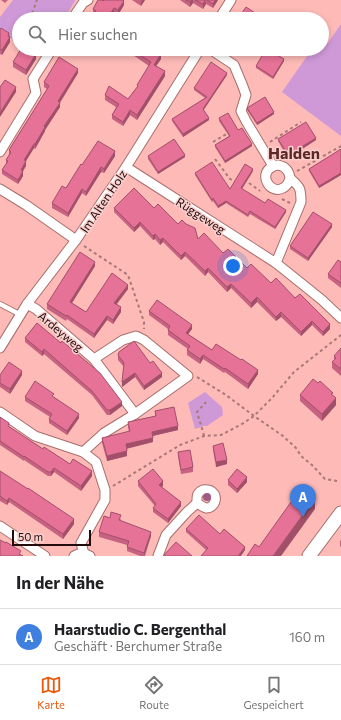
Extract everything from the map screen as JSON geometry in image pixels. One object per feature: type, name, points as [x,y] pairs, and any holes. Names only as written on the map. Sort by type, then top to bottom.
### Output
[{"type":"main road","points":[[312,555],[341,513]]},
{"type":"street","points":[[77,12],[83,3],[88,0]]},
{"type":"street","points":[[223,12],[231,0]]},
{"type":"street","points":[[0,152],[36,93],[33,79],[48,56]]},
{"type":"street","name":"Im Alten Holz","points":[[0,348],[27,304],[76,240],[126,167],[196,56]]},
{"type":"street","points":[[220,56],[234,65],[246,95],[241,111],[273,166]]},
{"type":"street","points":[[276,263],[300,202],[301,194],[299,186],[290,176],[287,169],[282,166],[273,166],[266,173],[266,180],[274,189],[286,187],[290,181],[290,176]]},
{"type":"street","name":"Rüggeweg","points":[[126,167],[276,263],[322,300],[341,318]]},
{"type":"street","points":[[0,189],[26,205],[76,240]]},
{"type":"street","name":"Ardeyweg","points":[[27,304],[36,309],[94,359],[135,414]]},
{"type":"street","name":"Ardeyweg","points":[[94,359],[123,340],[136,336],[144,340]]},
{"type":"street","points":[[83,452],[104,433],[135,414],[188,376],[144,340]]},
{"type":"street","points":[[0,412],[35,436],[83,452],[96,462],[105,490],[105,500],[81,543],[87,555]]},
{"type":"street","points":[[158,556],[166,535],[197,503]]},
{"type":"street","points":[[0,526],[45,556]]},
{"type":"street","points":[[74,556],[77,554],[87,555]]},
{"type":"lane","points":[[0,304],[21,315]]},
{"type":"path","points":[[33,12],[37,0]]},
{"type":"path","points":[[213,142],[246,121]]},
{"type":"path","points":[[266,155],[271,141],[301,122]]},
{"type":"path","points":[[290,176],[341,146]]},
{"type":"path","points":[[215,159],[230,179],[242,185]]},
{"type":"path","points":[[76,240],[128,275],[144,322],[144,340]]},
{"type":"path","points":[[105,490],[180,445],[204,436],[221,435],[242,424],[254,416],[272,398],[294,372],[341,335]]},
{"type":"path","points":[[188,376],[198,377],[226,395],[283,436],[325,479],[337,481]]},
{"type":"path","points":[[204,436],[197,412],[206,402]]},
{"type":"shaded area","points":[[13,0],[75,0],[68,12],[12,12],[12,39],[0,32],[0,17]]},
{"type":"shaded area","points":[[341,24],[341,136],[282,92],[307,56],[329,56],[329,42]]},
{"type":"shaded area","points":[[205,392],[222,407],[223,415],[207,426],[195,429],[188,403]]},
{"type":"building","points":[[98,0],[124,1],[118,10],[114,8],[111,12],[95,12],[93,9]]},
{"type":"building","points":[[195,0],[205,0],[203,4]]},
{"type":"building","points":[[207,0],[215,0],[213,4]]},
{"type":"building","points":[[246,7],[254,12],[243,12]]},
{"type":"building","points":[[1,28],[9,33],[8,36],[10,37],[2,50],[0,49]]},
{"type":"building","points":[[17,56],[35,56],[26,70],[13,62]]},
{"type":"building","points":[[141,56],[160,56],[154,65],[165,71],[137,115],[130,110],[123,122],[112,115],[119,104],[105,95],[109,86],[128,99],[138,86],[137,85],[151,62]]},
{"type":"building","points":[[262,56],[279,56],[284,59],[273,77],[256,66]]},
{"type":"building","points":[[59,57],[78,69],[58,101],[60,103],[44,126],[45,127],[35,144],[24,160],[26,161],[21,170],[23,171],[18,180],[2,170],[8,161],[6,160],[11,152],[9,150],[49,86],[44,82]]},
{"type":"building","points":[[211,62],[227,73],[203,109],[209,118],[183,134],[172,119],[207,97],[194,88]]},
{"type":"building","points":[[5,80],[16,87],[0,113],[0,87]]},
{"type":"building","points":[[265,97],[274,112],[257,123],[247,108]]},
{"type":"building","points":[[228,113],[238,130],[242,128],[252,144],[225,161],[215,145],[230,136],[219,118]]},
{"type":"building","points":[[306,122],[316,138],[288,155],[278,139]]},
{"type":"building","points":[[174,139],[185,155],[158,172],[148,156]]},
{"type":"building","points":[[98,141],[115,151],[104,169],[101,167],[86,192],[82,189],[68,213],[52,203],[62,186],[66,188]]},
{"type":"building","points":[[341,149],[341,173],[319,186],[309,169]]},
{"type":"building","points":[[212,162],[230,189],[245,164],[253,169],[241,188],[265,203],[268,199],[286,210],[275,227],[250,211],[248,215],[226,201],[218,206],[213,198],[212,200],[195,173]]},
{"type":"building","points":[[134,188],[154,208],[158,204],[178,224],[182,220],[186,224],[195,228],[198,239],[204,233],[223,253],[228,249],[247,268],[251,264],[271,283],[276,278],[295,298],[300,294],[330,324],[323,332],[312,321],[301,332],[281,312],[276,317],[257,297],[251,303],[231,284],[227,287],[208,268],[205,271],[185,252],[181,256],[163,238],[160,240],[155,234],[153,236],[140,222],[134,228],[114,208]]},
{"type":"building","points":[[313,212],[332,224],[308,258],[290,246]]},
{"type":"building","points":[[80,252],[95,262],[70,302],[86,312],[112,273],[128,285],[114,303],[121,307],[113,320],[107,316],[94,334],[67,315],[66,316],[47,304]]},
{"type":"building","points":[[338,260],[341,262],[341,283],[328,274]]},
{"type":"building","points":[[157,300],[192,325],[186,333],[212,350],[216,344],[258,370],[248,384],[203,355],[200,359],[187,350],[190,346],[168,330],[170,326],[149,311]]},
{"type":"building","points":[[37,323],[61,343],[62,341],[100,373],[122,402],[110,410],[107,410],[92,391],[44,349],[42,352],[25,338]]},
{"type":"building","points":[[134,341],[150,363],[153,361],[162,373],[144,386],[135,373],[122,382],[124,363],[118,355],[119,352]]},
{"type":"building","points":[[341,348],[341,369],[332,362],[336,358],[334,356]]},
{"type":"building","points":[[9,362],[22,371],[10,389],[0,383],[0,375]]},
{"type":"building","points":[[313,379],[318,383],[320,381],[333,393],[331,394],[336,398],[322,414],[300,395]]},
{"type":"building","points":[[35,381],[54,394],[52,396],[79,414],[67,431],[49,419],[52,414],[25,397]]},
{"type":"building","points":[[174,407],[178,426],[152,432],[153,438],[126,444],[127,451],[107,456],[102,438],[130,431],[128,422],[156,416],[155,411]]},
{"type":"building","points":[[0,417],[9,423],[8,426],[43,449],[44,447],[70,464],[73,459],[92,471],[81,486],[54,468],[51,472],[48,472],[0,441]]},
{"type":"building","points":[[223,443],[227,460],[216,462],[213,446]]},
{"type":"building","points":[[190,450],[193,467],[181,470],[178,452]]},
{"type":"building","points":[[153,469],[163,481],[159,485],[181,502],[168,519],[153,508],[156,504],[138,481]]},
{"type":"building","points":[[237,469],[247,477],[237,489],[228,480]]},
{"type":"building","points":[[0,471],[74,519],[63,534],[9,498],[7,501],[0,496]]},
{"type":"building","points":[[301,488],[315,498],[273,556],[247,556],[255,544],[259,547]]},
{"type":"building","points":[[111,512],[121,515],[119,520],[151,532],[144,553],[127,547],[129,541],[99,532],[104,516],[110,518]]},
{"type":"building","points":[[199,515],[220,534],[224,529],[245,547],[238,556],[201,556],[208,548],[186,529]]},
{"type":"building","points":[[0,540],[21,551],[19,554],[23,556],[0,556]]},
{"type":"building","points":[[176,542],[192,556],[164,555]]},
{"type":"place","name":"Haarstudio C. Bergenthal","points":[[303,517]]},
{"type":"district","name":"Halden","points":[[294,152]]}]
